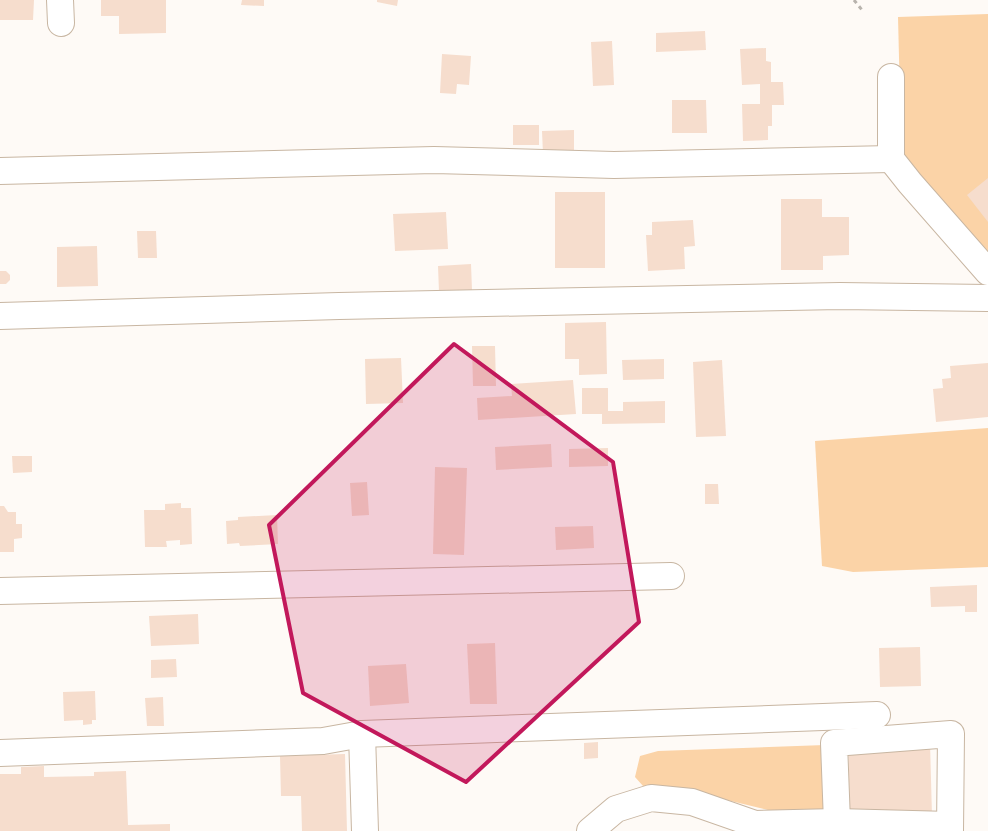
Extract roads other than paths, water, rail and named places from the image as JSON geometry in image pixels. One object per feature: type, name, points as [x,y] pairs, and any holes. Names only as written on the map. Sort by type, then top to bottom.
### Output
[{"type":"street","points":[[891,76],[891,159],[988,272]]},
{"type":"street","points":[[0,171],[434,160],[614,165],[891,159]]},
{"type":"street","points":[[0,316],[339,306],[840,296],[988,298]]},
{"type":"street","points":[[0,591],[671,576]]},
{"type":"street","points":[[0,753],[323,741],[362,742],[877,715]]},
{"type":"street","points":[[590,831],[616,809],[651,798],[692,802],[755,824],[837,822],[950,828],[951,734],[834,742],[837,822]]},
{"type":"street","points":[[362,742],[423,749]]},
{"type":"street","points":[[362,742],[365,831]]}]
